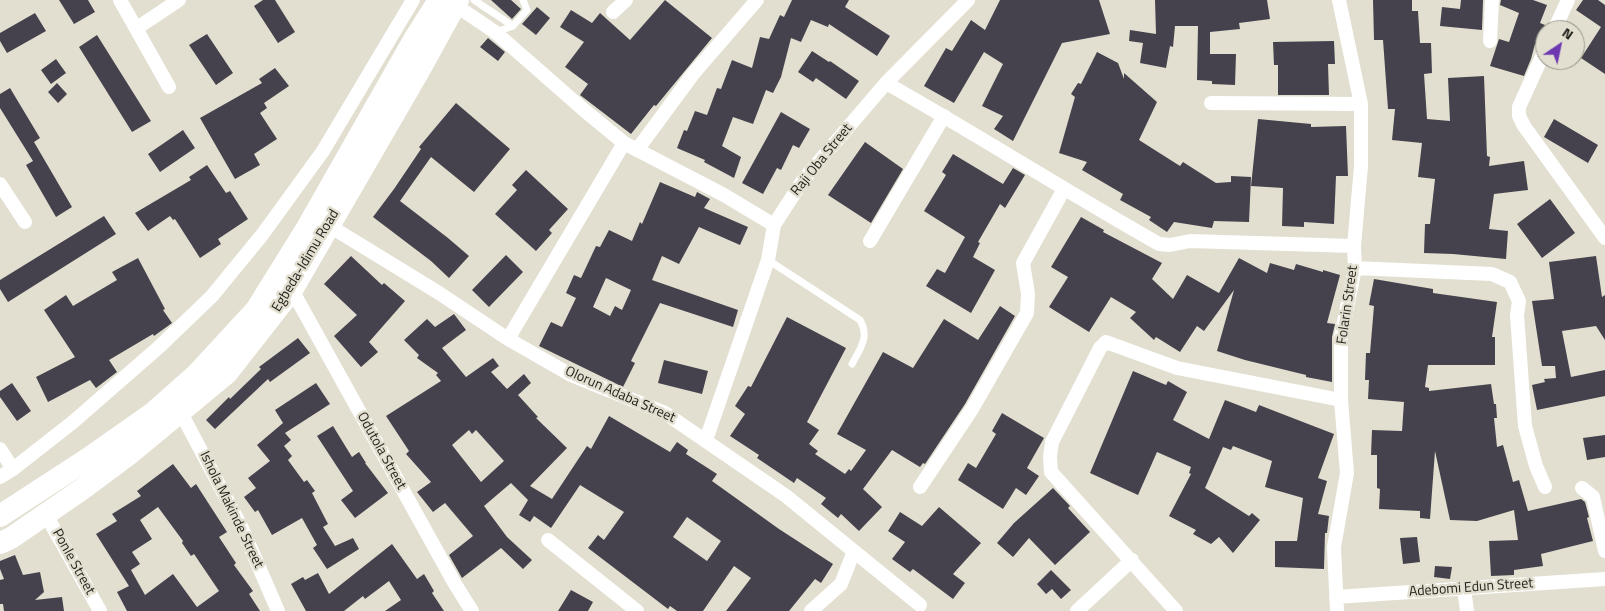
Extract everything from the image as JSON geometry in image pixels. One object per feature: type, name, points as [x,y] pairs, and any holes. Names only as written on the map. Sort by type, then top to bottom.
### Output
[{"type":"main road","name":"Egbeda-Idimu Road","points":[[0,543],[11,538],[120,461],[227,373],[292,290],[420,69],[456,1]]},
{"type":"main road","name":"Egbeda-Idimu Road","points":[[0,516],[89,458],[152,412],[197,374],[256,310],[307,228],[415,38],[456,1]]},
{"type":"street","points":[[120,0],[170,87]]},
{"type":"street","points":[[137,28],[179,0]]},
{"type":"street","points":[[0,477],[13,470],[94,403],[212,296],[262,235],[322,151],[412,0]]},
{"type":"street","points":[[613,12],[626,0]]},
{"type":"street","points":[[637,150],[693,74],[757,0]]},
{"type":"street","name":"Raji Oba Street","points":[[706,440],[768,260],[774,225],[803,180],[886,83],[968,0]]},
{"type":"street","name":"Folarin Street","points":[[1336,604],[1334,548],[1347,473],[1341,400],[1341,337],[1355,268],[1354,246],[1361,166],[1361,104],[1339,0]]},
{"type":"street","points":[[1490,41],[1492,0]]},
{"type":"street","points":[[1559,20],[1568,0]]},
{"type":"street","points":[[456,1],[495,32],[624,143],[724,195],[774,225]]},
{"type":"street","points":[[1536,70],[1519,107],[1519,116],[1524,126],[1605,238]]},
{"type":"street","points":[[886,83],[1159,244],[1170,245],[1190,241],[1354,246]]},
{"type":"street","points":[[1211,103],[1361,104]]},
{"type":"street","points":[[870,241],[944,116]]},
{"type":"street","points":[[508,339],[624,143]]},
{"type":"street","points":[[0,184],[25,222]]},
{"type":"street","points":[[920,486],[972,408],[1027,313],[1028,294],[1023,263],[1064,189]]},
{"type":"street","name":"Olorun Adaba Street","points":[[328,225],[439,293],[508,339],[571,375],[665,413],[786,496],[920,605]]},
{"type":"street","points":[[1355,268],[1492,274],[1510,282],[1519,301],[1517,315],[1525,426],[1536,466],[1545,487]]},
{"type":"street","name":"Odutola Street","points":[[292,290],[455,584],[472,611]]},
{"type":"street","points":[[1176,611],[1051,472],[1052,442],[1100,348],[1106,342],[1177,368],[1341,400]]},
{"type":"street","name":"Ishola Makinde Street","points":[[180,411],[242,528],[278,611]]},
{"type":"street","points":[[0,449],[13,470]]},
{"type":"street","points":[[1582,488],[1593,497],[1605,551]]},
{"type":"street","name":"Ponle Street","points":[[46,513],[100,611]]},
{"type":"street","points":[[548,540],[637,611]]},
{"type":"street","points":[[812,611],[841,584],[854,551]]},
{"type":"street","points":[[1077,611],[1132,560]]},
{"type":"street","name":"Adebomi Edun Street","points":[[1336,604],[1464,589],[1605,579]]},
{"type":"street","points":[[1464,589],[1467,611]]},
{"type":"lane","points":[[495,32],[513,26],[526,10],[523,0]]},
{"type":"lane","points":[[456,1],[513,26]]},
{"type":"lane","points":[[768,260],[860,320],[864,328],[864,343],[852,364]]},
{"type":"building","points":[[59,0],[88,0],[95,12],[74,24]]},
{"type":"building","points":[[263,0],[275,0],[295,32],[278,43],[254,6]]},
{"type":"building","points":[[491,0],[511,0],[521,9],[512,19]]},
{"type":"building","points":[[665,0],[712,38],[631,134],[580,95],[588,84],[565,67],[584,42],[560,27],[571,10],[592,23],[600,13],[630,40]]},
{"type":"building","points":[[792,0],[849,0],[845,7],[890,36],[877,56],[829,24],[828,27],[811,20],[801,42],[791,38],[781,77],[773,93],[766,90],[753,124],[733,117],[722,146],[741,157],[734,178],[704,162],[705,160],[677,148],[684,130],[687,131],[695,111],[707,115],[717,88],[721,89],[732,60],[752,68],[760,37],[769,39],[780,15],[784,17]]},
{"type":"building","points":[[1000,0],[1099,0],[1110,34],[1062,43],[1013,141],[994,129],[1003,116],[982,106],[1003,64],[984,52],[954,103],[924,86],[946,48],[952,51],[971,20],[985,30]]},
{"type":"building","points":[[1155,0],[1267,0],[1270,19],[1239,23],[1240,29],[1210,32],[1210,54],[1236,54],[1235,85],[1212,84],[1212,81],[1197,80],[1198,26],[1175,26],[1173,47],[1170,46],[1166,68],[1140,63],[1143,43],[1129,41],[1130,30],[1156,34]]},
{"type":"building","points":[[1373,0],[1412,0],[1412,11],[1418,11],[1420,43],[1431,43],[1432,73],[1424,74],[1427,119],[1450,121],[1448,78],[1484,76],[1489,166],[1524,161],[1528,190],[1494,194],[1489,229],[1508,231],[1506,259],[1424,253],[1425,224],[1430,224],[1435,179],[1418,177],[1422,143],[1392,140],[1395,109],[1388,109],[1383,40],[1374,40]]},
{"type":"building","points":[[1461,0],[1483,0],[1482,30],[1440,26],[1442,7],[1460,9]]},
{"type":"building","points":[[1501,0],[1533,0],[1547,5],[1541,20],[1535,20],[1535,44],[1524,76],[1490,66],[1499,39],[1509,42],[1519,13],[1500,5]]},
{"type":"building","points":[[1583,0],[1598,0],[1605,5],[1605,74],[1585,61],[1585,52],[1601,27],[1576,10]]},
{"type":"building","points":[[537,7],[550,18],[536,35],[522,24]]},
{"type":"building","points":[[35,13],[46,31],[7,53],[0,41],[0,33]]},
{"type":"building","points":[[207,34],[233,73],[216,85],[189,45]]},
{"type":"building","points":[[97,35],[151,121],[132,132],[79,47]]},
{"type":"building","points":[[488,38],[505,52],[498,61],[480,47]]},
{"type":"building","points":[[1334,41],[1335,64],[1328,64],[1329,95],[1278,95],[1278,65],[1274,65],[1273,42]]},
{"type":"building","points":[[812,51],[859,81],[846,99],[816,78],[813,82],[798,72]]},
{"type":"building","points":[[1097,52],[1118,63],[1124,79],[1124,73],[1157,102],[1139,140],[1180,166],[1183,162],[1216,183],[1231,182],[1231,176],[1251,177],[1249,222],[1214,221],[1212,228],[1174,222],[1167,232],[1149,220],[1151,217],[1120,200],[1123,194],[1082,170],[1087,162],[1059,153],[1075,97],[1071,94],[1078,83],[1081,84]]},
{"type":"building","points":[[56,59],[66,73],[51,84],[41,70]]},
{"type":"building","points":[[275,68],[289,86],[264,103],[267,108],[260,113],[277,139],[254,154],[260,165],[235,179],[200,118],[262,83],[259,79]]},
{"type":"building","points":[[57,83],[67,94],[58,103],[48,92]]},
{"type":"building","points":[[10,88],[40,138],[34,142],[72,207],[56,217],[26,165],[33,161],[0,108],[0,94]]},
{"type":"building","points":[[456,103],[510,149],[474,192],[431,157],[400,201],[469,256],[449,278],[431,261],[373,217],[421,149],[419,147]]},
{"type":"building","points":[[781,112],[810,129],[799,148],[793,145],[781,170],[777,168],[763,194],[742,183]]},
{"type":"building","points":[[1258,119],[1311,124],[1311,127],[1346,126],[1348,176],[1336,176],[1334,224],[1304,222],[1304,227],[1282,226],[1283,188],[1251,186]]},
{"type":"building","points":[[1554,119],[1598,145],[1588,163],[1544,137]]},
{"type":"building","points":[[183,130],[195,148],[160,172],[148,154]]},
{"type":"building","points":[[865,142],[903,169],[871,223],[828,195]]},
{"type":"building","points":[[953,154],[1003,184],[1013,168],[1025,175],[1005,208],[1000,204],[978,242],[980,243],[973,257],[995,270],[971,313],[926,286],[937,269],[945,273],[965,237],[924,211],[946,175],[942,172]]},
{"type":"building","points":[[207,165],[226,193],[230,191],[248,219],[218,239],[221,244],[200,258],[175,219],[173,220],[170,216],[148,231],[135,213],[191,180],[189,177]]},
{"type":"building","points":[[526,170],[568,209],[549,230],[552,233],[536,251],[495,214],[517,190],[512,185]]},
{"type":"building","points":[[660,182],[695,197],[697,192],[710,199],[704,208],[748,227],[740,245],[699,227],[679,264],[662,256],[652,280],[738,310],[733,327],[660,303],[631,361],[635,363],[623,387],[539,346],[551,322],[562,327],[576,298],[566,293],[574,275],[581,278],[596,246],[600,247],[609,230],[632,241],[640,222],[642,224]],"holes":[[[606,278],[631,290],[622,310],[615,306],[610,316],[593,307]]]},
{"type":"building","points":[[1550,199],[1575,233],[1542,258],[1517,224]]},
{"type":"building","points":[[104,216],[116,234],[8,302],[0,289],[0,280]]},
{"type":"building","points":[[1081,217],[1104,230],[1103,232],[1162,263],[1152,279],[1173,299],[1187,275],[1219,293],[1239,258],[1267,273],[1270,263],[1294,270],[1296,264],[1340,275],[1327,323],[1335,324],[1332,337],[1332,382],[1306,377],[1306,375],[1217,351],[1234,290],[1204,331],[1197,326],[1180,352],[1156,337],[1154,340],[1130,318],[1136,312],[1111,297],[1089,332],[1049,307],[1068,277],[1051,267]]},
{"type":"building","points":[[506,255],[523,272],[489,307],[472,290]]},
{"type":"building","points":[[351,256],[382,285],[384,283],[405,301],[369,342],[378,352],[361,367],[334,336],[357,315],[324,284]]},
{"type":"building","points":[[1596,256],[1602,297],[1605,295],[1605,340],[1596,326],[1562,331],[1571,377],[1605,370],[1605,396],[1537,410],[1532,385],[1545,382],[1544,379],[1556,378],[1555,366],[1542,366],[1532,301],[1554,299],[1549,262]]},
{"type":"building","points":[[138,258],[165,309],[163,310],[172,323],[154,336],[153,334],[109,360],[117,372],[96,388],[90,380],[48,402],[36,377],[75,357],[44,310],[66,295],[73,306],[117,280],[112,272]]},
{"type":"building","points":[[1374,279],[1433,289],[1433,293],[1497,302],[1492,337],[1495,337],[1495,365],[1428,365],[1425,387],[1429,388],[1429,391],[1491,384],[1494,404],[1496,404],[1497,418],[1494,418],[1497,447],[1503,445],[1513,482],[1519,480],[1528,511],[1581,499],[1585,502],[1593,541],[1541,554],[1543,566],[1514,570],[1514,575],[1491,576],[1489,541],[1518,540],[1514,510],[1477,521],[1450,520],[1435,451],[1430,519],[1420,518],[1420,511],[1379,509],[1380,489],[1377,488],[1377,455],[1371,455],[1372,430],[1402,431],[1404,402],[1368,399],[1369,380],[1365,380],[1366,353],[1370,353],[1374,306],[1369,305]]},
{"type":"building","points":[[1000,306],[1015,316],[965,404],[925,464],[923,463],[920,467],[892,450],[863,489],[882,507],[859,531],[841,514],[838,518],[821,504],[826,498],[797,478],[794,483],[757,458],[759,455],[730,436],[745,414],[735,406],[748,386],[751,387],[787,317],[846,348],[807,422],[819,430],[809,444],[818,451],[815,454],[845,474],[849,469],[851,471],[866,450],[837,434],[883,352],[913,368],[944,319],[978,340]]},
{"type":"building","points":[[454,314],[466,330],[442,348],[466,377],[493,358],[499,366],[491,372],[507,389],[524,374],[531,383],[518,395],[538,417],[536,418],[567,448],[530,486],[552,499],[587,446],[591,449],[609,416],[670,452],[677,442],[688,450],[686,454],[717,474],[712,481],[779,529],[833,564],[821,583],[815,579],[789,611],[726,611],[751,578],[734,566],[703,611],[677,611],[670,606],[668,609],[588,548],[598,535],[604,540],[624,512],[580,485],[551,528],[534,516],[530,522],[519,515],[528,500],[511,483],[484,506],[507,537],[532,560],[523,569],[501,548],[462,578],[449,555],[473,536],[445,503],[433,512],[417,492],[431,482],[406,454],[409,451],[386,416],[441,381],[436,375],[438,373],[417,358],[419,355],[404,340],[427,319],[435,327]],"holes":[[[469,430],[472,434],[476,430],[504,461],[481,482],[452,445]],[[687,517],[721,541],[707,561],[673,537]]]},
{"type":"building","points":[[298,338],[310,353],[270,382],[268,379],[215,429],[206,420],[261,369],[259,367]]},
{"type":"building","points":[[664,360],[708,371],[702,394],[658,383]]},
{"type":"building","points":[[1133,371],[1166,385],[1168,381],[1187,392],[1173,420],[1209,439],[1225,400],[1256,412],[1259,405],[1334,434],[1318,478],[1327,481],[1318,514],[1329,516],[1327,533],[1325,533],[1324,569],[1275,567],[1275,541],[1297,541],[1303,498],[1265,487],[1272,461],[1233,446],[1231,450],[1223,447],[1205,488],[1249,516],[1252,513],[1260,520],[1233,553],[1219,537],[1211,544],[1193,534],[1196,530],[1169,516],[1191,474],[1189,473],[1191,467],[1157,452],[1138,495],[1090,473]]},
{"type":"building","points":[[12,383],[31,411],[17,421],[0,397],[0,391]]},
{"type":"building","points":[[316,383],[330,404],[285,433],[291,440],[284,446],[292,456],[288,460],[304,482],[307,480],[315,491],[312,493],[328,524],[323,527],[335,546],[353,538],[359,549],[327,569],[313,548],[317,545],[302,518],[272,535],[258,510],[255,512],[244,497],[256,488],[248,478],[270,461],[257,445],[283,423],[275,410]]},
{"type":"building","points":[[1002,413],[1044,438],[1027,468],[1039,476],[1026,495],[1016,488],[1003,509],[958,480],[968,463],[976,468],[996,434],[992,431]]},
{"type":"building","points":[[333,426],[352,457],[359,452],[388,493],[355,518],[341,500],[353,491],[317,436]]},
{"type":"building","points":[[1605,435],[1605,457],[1587,460],[1583,438]]},
{"type":"building","points":[[173,464],[191,488],[196,484],[227,532],[219,537],[236,563],[234,565],[253,591],[249,594],[260,611],[127,611],[117,592],[129,586],[96,534],[117,521],[112,514],[141,496],[137,491]],"holes":[[[158,507],[183,541],[182,543],[191,556],[194,554],[219,591],[197,607],[173,574],[145,595],[131,570],[140,564],[132,552],[152,539],[140,520]]]},
{"type":"building","points":[[1053,488],[1090,532],[1055,565],[1029,538],[1013,557],[997,543],[1014,523]]},
{"type":"building","points":[[939,507],[981,543],[953,574],[965,583],[953,599],[913,569],[910,572],[892,559],[905,542],[888,531],[900,512],[922,526]]},
{"type":"building","points":[[1417,537],[1420,562],[1403,564],[1400,538]]},
{"type":"building","points":[[392,544],[417,579],[424,574],[434,591],[432,593],[444,611],[385,611],[401,600],[389,581],[365,599],[363,596],[344,611],[306,611],[291,584],[303,577],[305,580],[318,573],[329,594]]},
{"type":"building","points":[[15,555],[23,575],[40,572],[44,592],[35,600],[62,597],[64,611],[4,611],[3,604],[0,604],[0,580],[4,579],[0,569],[0,561]]},
{"type":"building","points":[[1435,566],[1452,567],[1450,579],[1434,577]]},
{"type":"building","points":[[1051,570],[1071,590],[1061,599],[1052,589],[1046,594],[1037,584]]},
{"type":"building","points":[[571,590],[593,602],[588,611],[558,611]]}]
